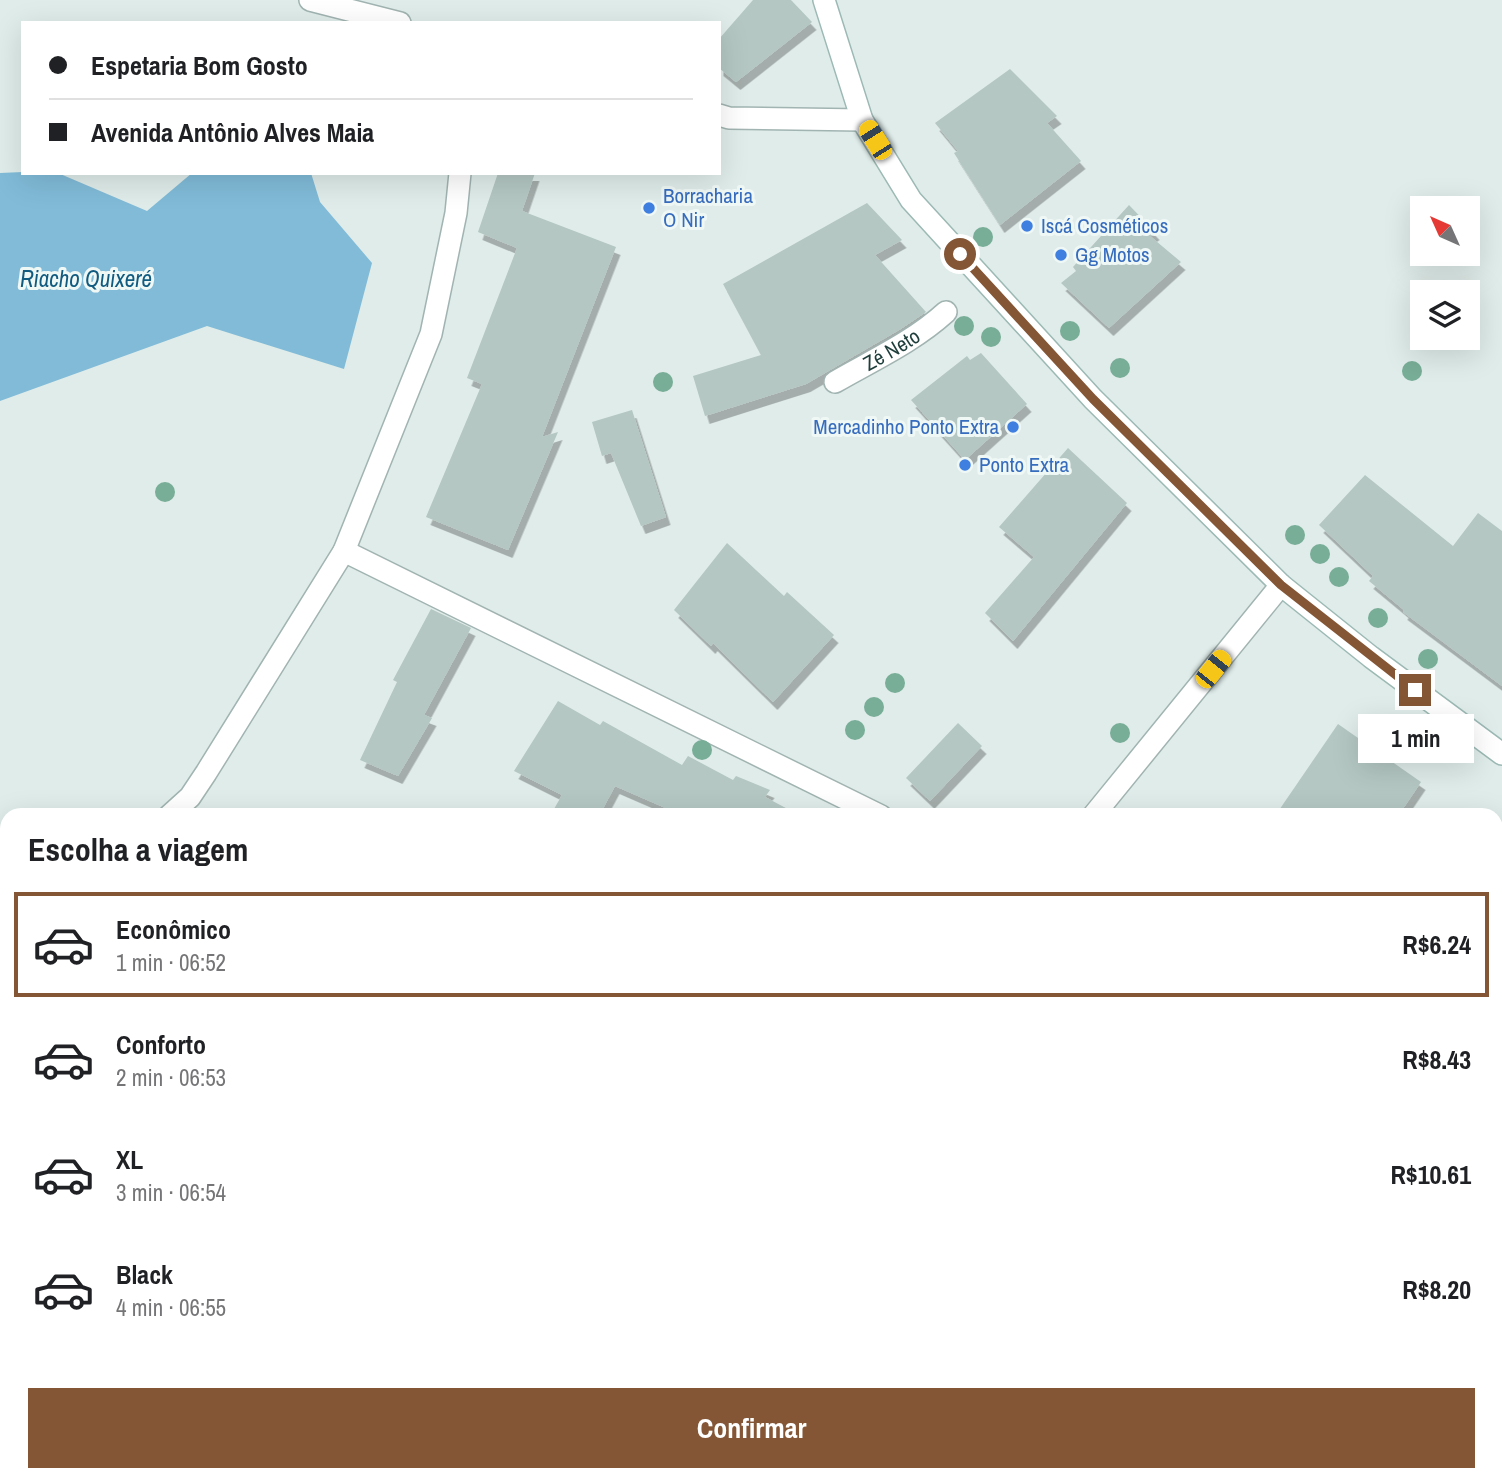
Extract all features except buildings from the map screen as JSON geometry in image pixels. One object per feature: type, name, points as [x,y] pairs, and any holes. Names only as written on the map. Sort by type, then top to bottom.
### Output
[{"type":"street","points":[[310,0],[392,21]]},
{"type":"street","points":[[824,0],[862,120],[911,200],[1093,399],[1281,585],[1371,657],[1502,754]]},
{"type":"street","points":[[721,116],[729,118],[862,120]]},
{"type":"street","points":[[178,808],[190,797],[206,773],[344,551],[431,334],[456,212],[460,175]]},
{"type":"street","name":"Zé Neto","points":[[835,382],[902,345],[927,329],[946,312]]},
{"type":"street","points":[[344,551],[865,808]]},
{"type":"street","points":[[1100,808],[1281,585]]},
{"type":"water","name":"Riacho Quixeré","points":[[0,173],[63,175],[147,211],[190,175],[312,175],[320,202],[372,263],[344,369],[207,326],[0,401]]},
{"type":"place","name":"Borracharia O Nir","points":[[649,208]]},
{"type":"place","name":"Iscá Cosméticos","points":[[1027,226]]},
{"type":"place","name":"Gg Motos","points":[[1061,255]]},
{"type":"place","name":"Mercadinho Ponto Extra","points":[[1013,427]]},
{"type":"place","name":"Ponto Extra","points":[[965,465]]},
{"type":"route","points":[[960,254],[1093,399],[1281,585],[1415,690]]}]
